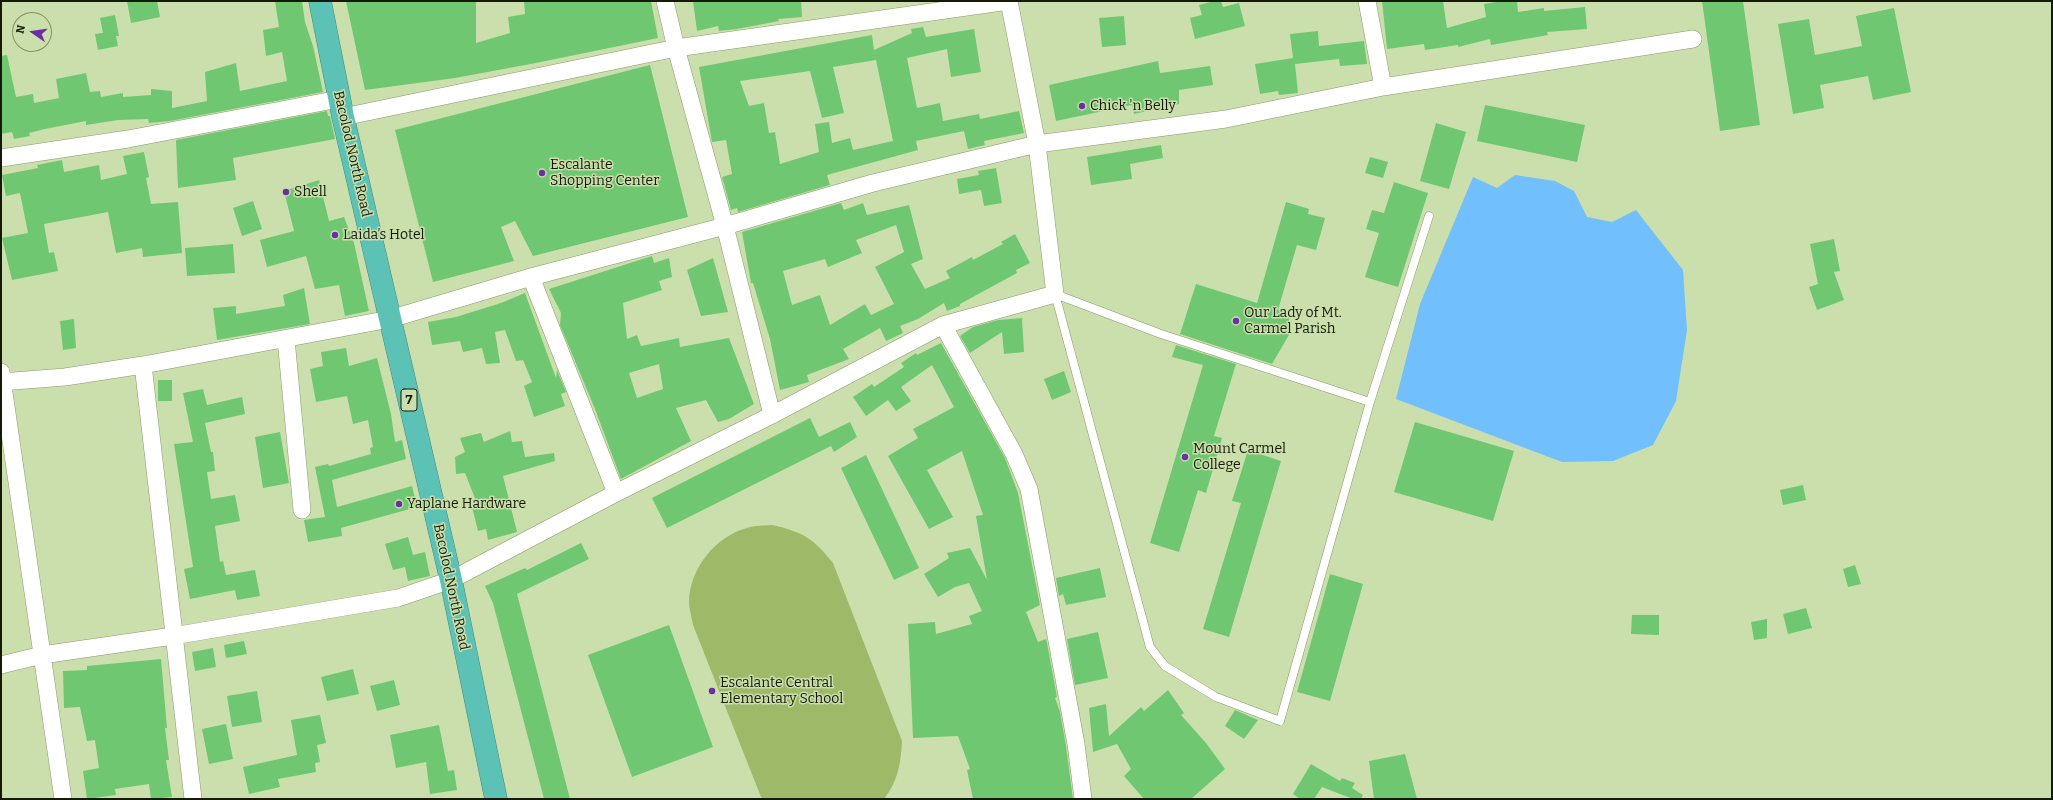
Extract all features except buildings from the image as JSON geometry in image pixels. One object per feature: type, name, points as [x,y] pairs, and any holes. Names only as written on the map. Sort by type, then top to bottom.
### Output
[{"type":"highway","name":"Bacolod North Road","points":[[320,1],[341,108],[451,580],[496,799]]},
{"type":"street","points":[[665,1],[676,48],[725,226],[772,415]]},
{"type":"street","points":[[1,158],[341,108],[676,48],[1009,1],[1036,144],[1055,294],[943,325],[772,415],[616,493],[451,580],[398,598],[173,636],[42,655],[1,665]]},
{"type":"street","points":[[1367,1],[1383,87]]},
{"type":"street","points":[[63,799],[2,378],[65,377],[143,365],[390,319],[531,277],[725,226],[873,183],[1036,144],[1226,119],[1383,87],[1693,39]]},
{"type":"street","points":[[531,277],[616,493]]},
{"type":"street","points":[[943,325],[1014,454],[1029,489],[1076,744],[1083,799]]},
{"type":"street","points":[[286,339],[302,510]]},
{"type":"street","points":[[143,365],[173,636],[193,799]]},
{"type":"lane","points":[[1055,294],[1150,647],[1165,666],[1216,697],[1280,721],[1370,402],[1429,216]]},
{"type":"lane","points":[[1055,294],[1161,334],[1370,402]]},
{"type":"green space","points":[[772,525],[792,530],[807,537],[833,563],[902,741],[901,757],[896,779],[884,799],[764,799],[761,797],[693,625],[689,601],[694,577],[707,555],[715,546],[736,532],[753,526]]},
{"type":"water","points":[[1515,175],[1555,181],[1574,191],[1587,217],[1612,222],[1636,210],[1683,270],[1687,330],[1676,401],[1653,445],[1613,461],[1562,462],[1396,399],[1420,304],[1473,177],[1497,188]]},
{"type":"place","name":"Chick 'n Belly","points":[[1082,106]]},
{"type":"place","name":"Escalante Shopping Center","points":[[542,173]]},
{"type":"place","name":"Shell","points":[[286,192]]},
{"type":"place","name":"Laida’s Hotel","points":[[335,235]]},
{"type":"place","name":"Our Lady of Mt. Carmel Parish","points":[[1236,321]]},
{"type":"place","name":"Mount Carmel College","points":[[1185,457]]},
{"type":"place","name":"Yaplane Hardware","points":[[399,504]]},
{"type":"place","name":"Escalante Central Elementary School","points":[[712,691]]}]
